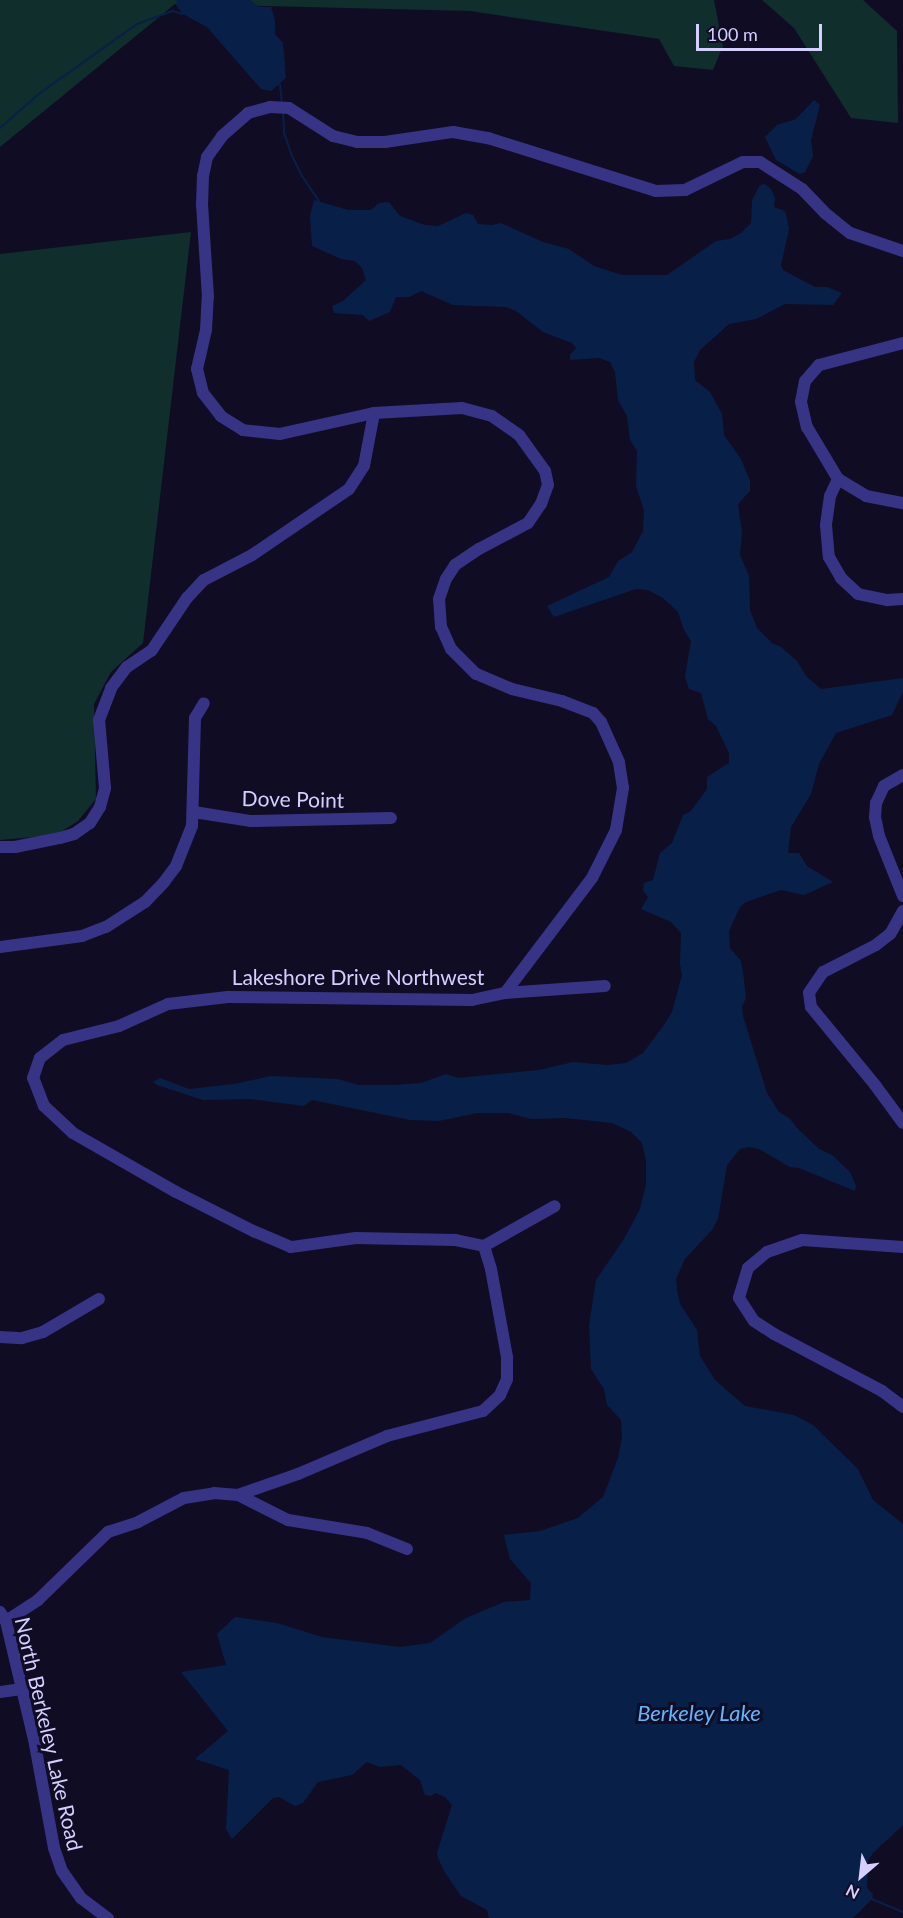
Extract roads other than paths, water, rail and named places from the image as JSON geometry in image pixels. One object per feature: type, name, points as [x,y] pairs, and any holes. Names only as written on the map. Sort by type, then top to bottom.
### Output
[{"type":"street","name":"Lakeshore Drive Northwest","points":[[484,1246],[455,1240],[356,1238],[291,1247],[176,1192],[73,1132],[44,1106],[33,1078],[40,1058],[63,1040],[119,1026],[168,1004],[228,997],[472,1000],[505,993],[592,878],[616,830],[623,788],[619,762],[601,722],[593,714],[562,701],[512,689],[476,674],[451,649],[441,627],[439,599],[446,579],[455,566],[479,549],[528,524],[544,495],[548,485],[545,471],[519,435],[492,416],[462,408],[374,413],[280,434],[243,430],[221,416],[203,393],[197,369],[206,330],[208,297],[202,176],[207,157],[222,136],[248,113],[270,107],[289,108],[333,136],[357,142],[385,142],[453,132],[479,136],[656,192],[685,190],[743,162],[760,162],[802,189],[850,233],[903,251]]},
{"type":"street","points":[[903,343],[819,365],[805,381],[801,402],[807,427],[838,479],[866,496],[889,503],[903,503]]},
{"type":"street","points":[[0,847],[15,847],[60,838],[74,834],[90,823],[100,807],[105,788],[99,720],[111,687],[127,667],[152,650],[188,598],[204,580],[252,555],[349,489],[364,466],[365,450],[374,413]]},
{"type":"street","points":[[838,479],[830,496],[826,525],[829,557],[841,578],[858,594],[887,600],[903,599]]},
{"type":"street","points":[[0,946],[82,936],[126,916],[145,902],[176,866],[192,826],[195,718],[204,703]]},
{"type":"street","points":[[903,775],[884,786],[876,802],[875,817],[879,836],[903,896]]},
{"type":"street","name":"Dove Point","points":[[194,812],[251,820],[391,818]]},
{"type":"street","points":[[903,911],[890,934],[876,945],[823,972],[809,993],[811,1007],[875,1084],[903,1123]]},
{"type":"street","points":[[505,993],[604,986]]},
{"type":"street","points":[[238,1495],[298,1474],[387,1436],[414,1427],[453,1420],[490,1407],[500,1395],[507,1379],[507,1357],[491,1269],[484,1246],[555,1206]]},
{"type":"street","points":[[903,1247],[802,1240],[767,1252],[748,1268],[739,1298],[754,1321],[774,1334],[882,1390],[903,1407]]},
{"type":"street","points":[[0,1337],[22,1338],[43,1332],[99,1299]]},
{"type":"street","points":[[3,1616],[38,1600],[108,1532],[138,1522],[184,1498],[214,1493],[238,1495],[288,1520],[367,1533],[407,1549]]},
{"type":"street","name":"North Berkeley Lake Road","points":[[3,1616],[41,1773],[50,1830],[62,1871],[81,1898],[108,1918]]},
{"type":"street","points":[[0,1692],[22,1689]]},
{"type":"water","points":[[177,0],[250,0],[260,7],[271,7],[275,20],[275,34],[283,43],[286,78],[271,91],[261,89],[207,27],[183,14],[176,5]]},
{"type":"water","points":[[814,100],[820,105],[811,140],[813,156],[805,172],[800,174],[776,160],[765,137],[777,125],[796,119]]},
{"type":"water","name":"Berkeley Lake","points":[[765,184],[771,189],[775,198],[774,207],[785,211],[787,218],[789,229],[781,265],[783,270],[815,287],[827,287],[842,293],[833,305],[785,304],[756,319],[729,324],[700,350],[694,362],[695,380],[710,392],[722,414],[724,435],[741,459],[750,481],[750,491],[738,504],[742,532],[740,555],[749,576],[750,610],[757,628],[772,643],[781,647],[797,661],[806,676],[821,689],[903,678],[903,692],[892,715],[836,733],[819,764],[811,794],[791,827],[788,853],[799,853],[807,866],[833,882],[804,895],[781,890],[746,902],[740,907],[729,931],[730,948],[741,961],[743,972],[746,998],[742,1006],[743,1016],[767,1093],[779,1112],[789,1118],[819,1149],[832,1155],[850,1172],[856,1186],[855,1191],[799,1168],[790,1167],[759,1149],[749,1147],[740,1149],[727,1165],[718,1219],[712,1230],[685,1259],[676,1279],[680,1304],[697,1330],[700,1356],[715,1380],[745,1406],[794,1415],[813,1425],[858,1469],[873,1500],[903,1524],[903,1825],[873,1853],[868,1861],[867,1888],[873,1894],[872,1899],[853,1918],[489,1918],[487,1910],[461,1896],[438,1858],[437,1853],[452,1805],[445,1797],[435,1793],[431,1796],[425,1795],[420,1780],[401,1765],[380,1767],[367,1762],[352,1775],[318,1782],[303,1803],[295,1806],[279,1797],[273,1798],[232,1839],[226,1829],[229,1770],[195,1759],[228,1731],[181,1672],[226,1665],[217,1634],[235,1617],[277,1623],[322,1637],[400,1647],[430,1643],[466,1618],[504,1602],[530,1600],[531,1583],[510,1559],[504,1535],[540,1531],[578,1518],[603,1497],[618,1458],[622,1437],[621,1420],[607,1405],[604,1389],[591,1369],[589,1325],[596,1280],[624,1239],[640,1209],[646,1184],[646,1161],[642,1143],[631,1132],[612,1123],[565,1118],[531,1119],[508,1113],[477,1113],[439,1121],[410,1120],[312,1100],[304,1106],[250,1099],[203,1100],[153,1082],[160,1078],[189,1089],[234,1084],[271,1076],[338,1079],[358,1085],[394,1085],[421,1083],[446,1074],[458,1078],[539,1070],[573,1062],[607,1065],[626,1063],[643,1053],[664,1025],[672,1012],[682,975],[681,933],[671,922],[641,909],[648,897],[643,890],[644,883],[653,880],[660,853],[672,843],[683,815],[690,812],[707,789],[707,777],[729,763],[729,753],[716,726],[708,719],[701,693],[689,689],[685,677],[691,641],[684,630],[678,612],[663,598],[648,590],[636,589],[554,617],[547,606],[609,577],[618,561],[632,552],[643,531],[644,510],[636,486],[637,451],[630,440],[627,416],[618,400],[615,372],[610,362],[599,358],[570,360],[570,355],[576,348],[572,343],[543,332],[516,311],[506,307],[453,305],[421,291],[409,297],[396,297],[390,312],[369,321],[363,315],[334,313],[332,306],[343,301],[366,280],[362,268],[355,261],[341,259],[312,246],[310,216],[314,200],[348,210],[371,210],[379,203],[389,202],[400,216],[425,225],[438,226],[466,213],[473,215],[478,224],[501,223],[543,242],[569,249],[594,266],[622,275],[667,275],[716,241],[730,239],[741,233],[751,223],[752,200],[760,185]]},
{"type":"waterway","points":[[0,128],[40,93],[137,24],[173,11],[183,14]]},
{"type":"waterway","points":[[280,85],[282,103]]},
{"type":"waterway","points":[[283,111],[284,133],[292,156],[319,201]]},
{"type":"waterway","points":[[872,1899],[903,1912]]}]
